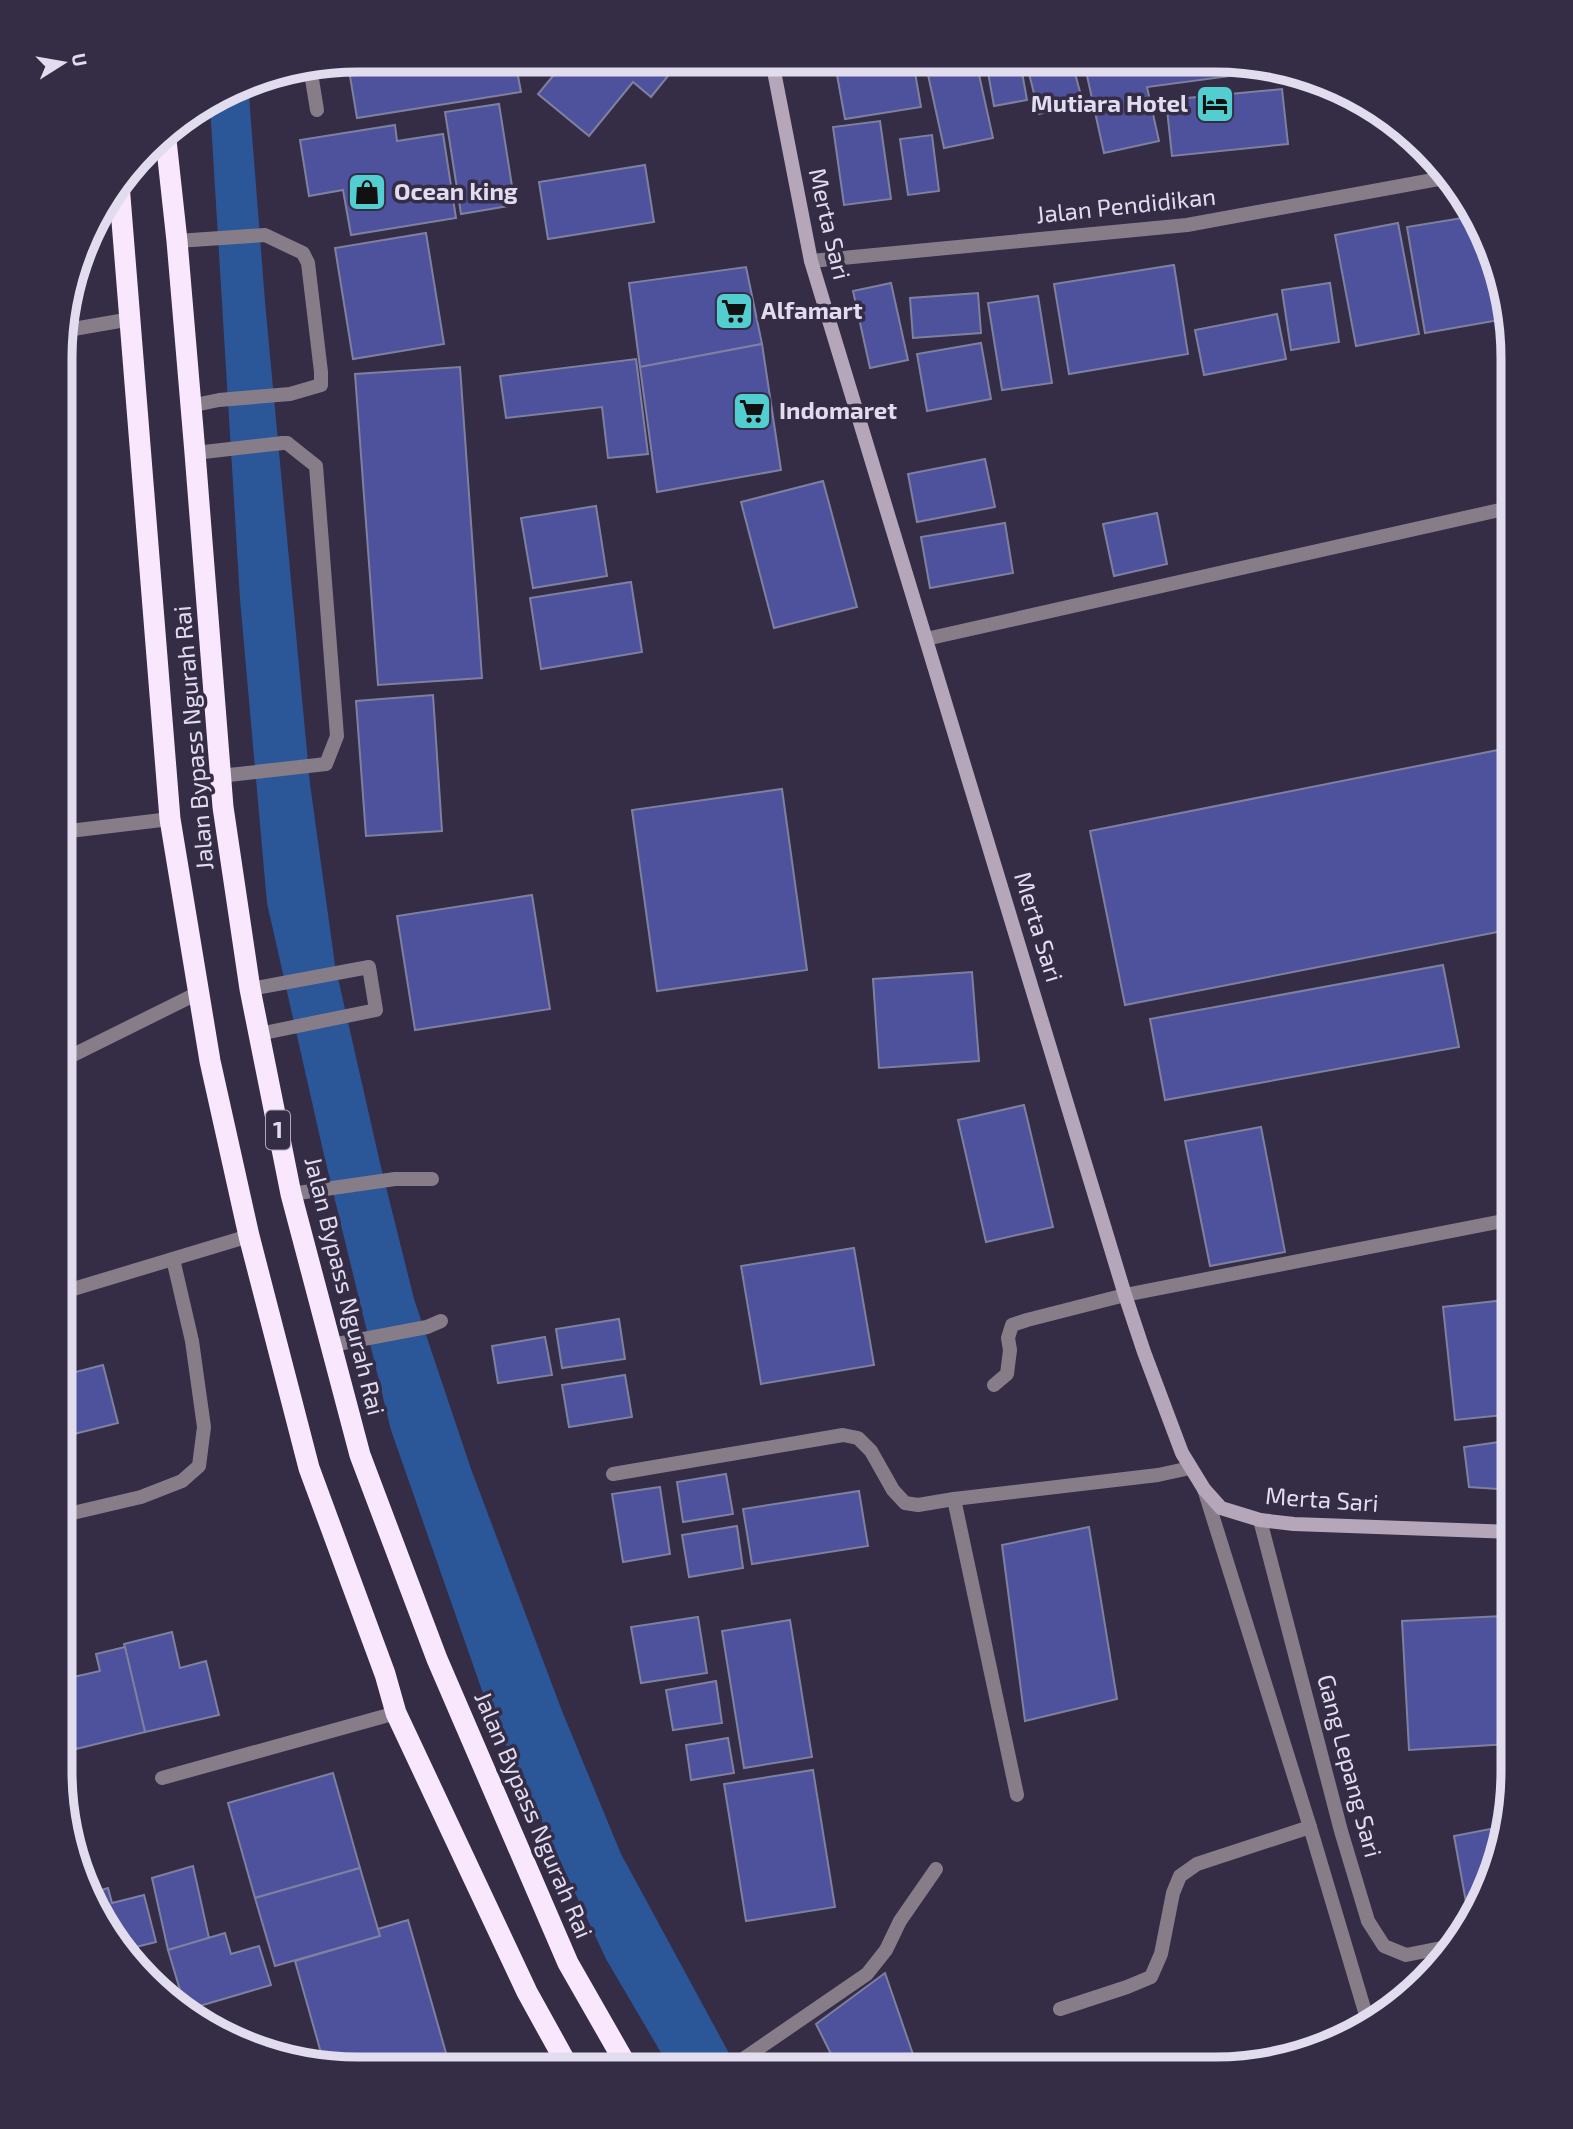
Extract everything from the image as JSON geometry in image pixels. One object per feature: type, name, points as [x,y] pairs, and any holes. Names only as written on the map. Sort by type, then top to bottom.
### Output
[{"type":"highway","name":"Jalan Bypass Ngurah Rai","points":[[167,145],[225,776],[223,807],[260,987],[291,1194],[360,1455],[437,1659],[568,1963],[622,2057]]},
{"type":"highway","name":"Jalan Bypass Ngurah Rai","points":[[120,199],[170,819],[209,1061],[248,1236],[309,1468],[385,1674],[396,1713],[527,1992],[563,2057]]},
{"type":"street","name":"Merta Sari","points":[[774,72],[811,261],[1125,1295],[1182,1453],[1204,1489],[1221,1508],[1260,1520],[1294,1524],[1501,1532]]},
{"type":"street","points":[[311,75],[317,110]]},
{"type":"street","name":"Jalan Pendidikan","points":[[811,261],[1187,225],[1438,179]]},
{"type":"street","points":[[177,241],[265,235],[303,253],[308,263],[321,372],[321,385],[279,396],[219,400],[190,406]]},
{"type":"street","points":[[73,329],[131,319]]},
{"type":"street","points":[[195,453],[285,443],[316,466],[337,736],[326,764],[225,776]]},
{"type":"street","points":[[926,639],[1501,510]]},
{"type":"street","points":[[72,831],[170,819]]},
{"type":"street","points":[[260,987],[369,967],[376,1010],[267,1033]]},
{"type":"street","points":[[72,1056],[198,993]]},
{"type":"street","points":[[291,1194],[395,1179],[432,1179]]},
{"type":"street","points":[[994,1385],[1007,1374],[1010,1350],[1008,1338],[1012,1325],[1125,1295],[1501,1221]]},
{"type":"street","points":[[72,1289],[248,1236]]},
{"type":"street","points":[[72,1513],[141,1497],[181,1481],[200,1466],[204,1427],[192,1341],[173,1259]]},
{"type":"street","points":[[331,1345],[434,1324]]},
{"type":"street","points":[[613,1474],[844,1435],[858,1438],[871,1451],[893,1490],[905,1503],[918,1505],[1157,1475],[1190,1468]]},
{"type":"street","points":[[1204,1489],[1310,1827],[1365,2015]]},
{"type":"street","points":[[954,1499],[1017,1795]]},
{"type":"street","name":"Gang Lepang Sari","points":[[1260,1520],[1341,1831],[1368,1921],[1384,1946],[1406,1955],[1439,1948]]},
{"type":"street","points":[[162,1778],[396,1713]]},
{"type":"street","points":[[1060,2009],[1151,1977],[1160,1954],[1172,1893],[1180,1876],[1197,1864],[1310,1827]]},
{"type":"street","points":[[747,2057],[867,1974],[886,1950],[900,1921],[936,1869]]},
{"type":"water","points":[[249,94],[265,302],[310,784],[335,965],[380,1163],[414,1299],[471,1469],[562,1711],[621,1854],[731,2057],[664,2057],[606,1959],[486,1702],[391,1430],[324,1155],[267,903],[240,599],[210,113]]},
{"type":"building","points":[[349,72],[517,72],[521,92],[357,118]]},
{"type":"building","points":[[556,72],[671,72],[651,97],[633,82],[589,136],[538,94]]},
{"type":"building","points":[[836,72],[915,72],[921,107],[845,119]]},
{"type":"building","points":[[927,72],[978,72],[993,138],[944,148]]},
{"type":"building","points":[[988,72],[1022,72],[1027,100],[994,106]]},
{"type":"building","points":[[1029,72],[1075,72],[1083,103],[1039,114]]},
{"type":"building","points":[[1086,72],[1238,72],[1238,75],[1147,87],[1159,141],[1104,153]]},
{"type":"building","points":[[1282,89],[1288,144],[1172,156],[1166,100]]},
{"type":"building","points":[[499,104],[515,205],[461,214],[445,112]]},
{"type":"building","points":[[880,121],[891,199],[844,205],[833,127]]},
{"type":"building","points":[[395,125],[397,141],[443,134],[456,218],[351,235],[343,190],[309,196],[300,140]]},
{"type":"building","points":[[932,135],[939,191],[908,195],[900,139]]},
{"type":"building","points":[[645,165],[654,222],[548,239],[539,182]]},
{"type":"building","points":[[1464,218],[1486,266],[1499,320],[1425,333],[1407,227]]},
{"type":"building","points":[[1398,223],[1419,334],[1356,346],[1335,235]]},
{"type":"building","points":[[426,233],[444,344],[353,359],[335,248]]},
{"type":"building","points":[[1174,265],[1188,354],[1069,374],[1054,284]]},
{"type":"building","points":[[746,267],[762,344],[640,367],[629,283]]},
{"type":"building","points":[[891,283],[908,360],[870,368],[853,291]]},
{"type":"building","points":[[1330,283],[1339,342],[1291,350],[1282,290]]},
{"type":"building","points":[[978,293],[981,333],[913,338],[910,298]]},
{"type":"building","points":[[1038,296],[1052,383],[1002,390],[988,303]]},
{"type":"building","points":[[1277,314],[1286,359],[1204,375],[1195,330]]},
{"type":"building","points":[[981,343],[991,399],[927,411],[917,354]]},
{"type":"building","points":[[762,344],[781,470],[657,492],[640,367]]},
{"type":"building","points":[[636,359],[648,454],[608,458],[602,407],[506,418],[500,376]]},
{"type":"building","points":[[460,367],[482,678],[378,685],[355,374]]},
{"type":"building","points":[[985,459],[995,507],[917,522],[908,474]]},
{"type":"building","points":[[823,481],[857,607],[774,628],[741,502]]},
{"type":"building","points":[[596,506],[607,576],[533,588],[521,518]]},
{"type":"building","points":[[1157,513],[1167,564],[1114,576],[1103,524]]},
{"type":"building","points":[[1005,523],[1013,573],[930,588],[921,537]]},
{"type":"building","points":[[631,582],[642,652],[541,669],[530,598]]},
{"type":"building","points":[[433,695],[442,831],[366,836],[356,701]]},
{"type":"building","points":[[1501,749],[1501,931],[1125,1005],[1090,831]]},
{"type":"building","points":[[782,789],[807,970],[657,991],[632,810]]},
{"type":"building","points":[[532,895],[550,1009],[415,1030],[397,916]]},
{"type":"building","points":[[1443,965],[1459,1047],[1165,1100],[1150,1019]]},
{"type":"building","points":[[972,972],[979,1061],[879,1068],[873,979]]},
{"type":"building","points":[[1024,1105],[1053,1227],[986,1242],[958,1120]]},
{"type":"building","points":[[1261,1127],[1285,1252],[1210,1266],[1185,1141]]},
{"type":"building","points":[[854,1248],[874,1365],[761,1384],[741,1266]]},
{"type":"building","points":[[1501,1300],[1501,1415],[1455,1420],[1443,1307]]},
{"type":"building","points":[[619,1319],[625,1359],[562,1368],[556,1329]]},
{"type":"building","points":[[545,1337],[552,1375],[498,1383],[492,1346]]},
{"type":"building","points":[[103,1365],[118,1423],[74,1434],[72,1373]]},
{"type":"building","points":[[625,1375],[632,1417],[569,1427],[562,1385]]},
{"type":"building","points":[[1501,1442],[1501,1489],[1469,1487],[1464,1447]]},
{"type":"building","points":[[726,1474],[733,1514],[683,1522],[677,1482]]},
{"type":"building","points":[[660,1487],[670,1554],[623,1562],[612,1494]]},
{"type":"building","points":[[859,1491],[868,1546],[752,1564],[743,1509]]},
{"type":"building","points":[[737,1526],[743,1568],[689,1577],[682,1535]]},
{"type":"building","points":[[1089,1527],[1117,1699],[1025,1721],[1002,1545]]},
{"type":"building","points":[[1501,1616],[1501,1744],[1409,1750],[1402,1621]]},
{"type":"building","points":[[698,1617],[707,1673],[641,1683],[631,1627]]},
{"type":"building","points":[[790,1620],[812,1757],[744,1768],[722,1631]]},
{"type":"building","points":[[172,1632],[180,1668],[206,1661],[219,1715],[145,1732],[124,1644]]},
{"type":"building","points":[[125,1647],[145,1732],[76,1749],[72,1732],[72,1677],[100,1671],[96,1654]]},
{"type":"building","points":[[716,1681],[722,1723],[673,1730],[666,1690]]},
{"type":"building","points":[[72,1732],[76,1749],[72,1750]]},
{"type":"building","points":[[728,1738],[734,1773],[691,1780],[686,1745]]},
{"type":"building","points":[[813,1770],[835,1907],[746,1921],[724,1784]]},
{"type":"building","points":[[333,1773],[360,1868],[255,1898],[228,1803]]},
{"type":"building","points":[[1496,1828],[1486,1863],[1467,1907],[1454,1836]]},
{"type":"building","points":[[193,1866],[209,1938],[168,1950],[152,1878]]},
{"type":"building","points":[[360,1868],[380,1936],[275,1966],[255,1898]]},
{"type":"building","points":[[108,1888],[112,1903],[144,1895],[156,1942],[133,1948],[98,1891]]},
{"type":"building","points":[[408,1920],[447,2057],[322,2055],[295,1961],[380,1936],[378,1929]]},
{"type":"building","points":[[225,1933],[231,1954],[259,1946],[271,1985],[196,2007],[182,1996],[168,1950]]},
{"type":"building","points":[[885,1973],[914,2057],[832,2057],[816,2024]]},
{"type":"place","name":"Mutiara Hotel","points":[[1215,104]]},
{"type":"place","name":"Ocean king","points":[[367,192]]},
{"type":"place","name":"Alfamart","points":[[734,311]]},
{"type":"place","name":"Indomaret","points":[[752,411]]}]
